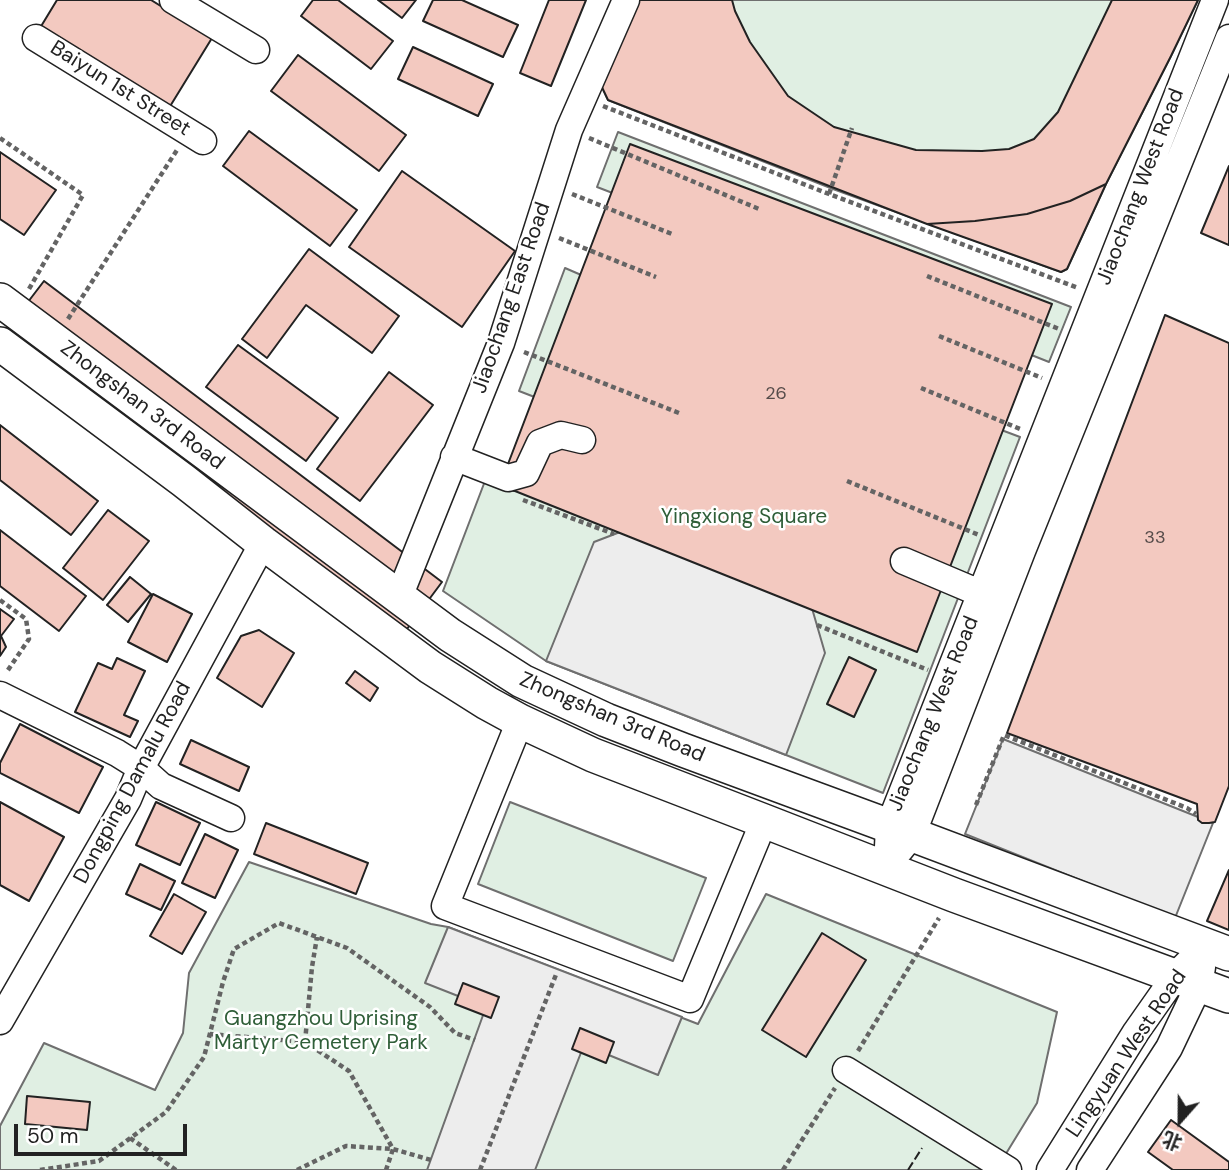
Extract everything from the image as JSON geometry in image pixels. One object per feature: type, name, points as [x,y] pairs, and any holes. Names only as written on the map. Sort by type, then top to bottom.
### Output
[{"type":"main road","name":"Zhongshan 3rd Road","points":[[8,306],[450,635],[496,666],[551,696],[683,750],[1218,949]]},
{"type":"main road","name":"Zhongshan 3rd Road","points":[[0,344],[430,667],[520,721],[593,755],[954,895],[1201,986]]},
{"type":"street","points":[[173,0],[256,50]]},
{"type":"street","name":"Jiaochang East Road","points":[[399,597],[501,343],[569,130],[626,0]]},
{"type":"street","name":"Jiaochang West Road","points":[[887,868],[948,678],[1215,0]]},
{"type":"street","name":"Baiyun 1st Street","points":[[36,38],[196,137]]},
{"type":"street","name":"Jiaochang West Road","points":[[901,830],[1022,551],[1229,38]]},
{"type":"street","points":[[454,457],[508,478],[526,473],[540,443],[561,435],[582,440]]},
{"type":"street","name":"Dongping Damalu Road","points":[[0,1021],[128,799],[141,768],[263,543]]},
{"type":"street","points":[[904,561],[982,594]]},
{"type":"street","points":[[0,695],[117,753],[141,768],[161,786],[231,818]]},
{"type":"street","points":[[520,721],[445,906],[690,999],[764,821]]},
{"type":"street","name":"Lingyuan West Road","points":[[1090,1170],[1169,1048],[1218,949]]},
{"type":"street","name":"Lingyuan West Road","points":[[1050,1170],[1136,1032],[1201,986]]},
{"type":"street","points":[[846,1070],[1008,1170]]},
{"type":"path","points":[[583,99],[1098,296]]},
{"type":"path","points":[[829,194],[852,128]]},
{"type":"path","points":[[569,130],[759,209]]},
{"type":"path","points":[[55,340],[196,137]]},
{"type":"path","points":[[0,138],[83,195],[8,306]]},
{"type":"path","points":[[564,191],[672,234]]},
{"type":"path","points":[[549,234],[656,277]]},
{"type":"path","points":[[927,276],[1082,339]]},
{"type":"path","points":[[939,336],[1050,381]]},
{"type":"path","points":[[501,343],[680,412]]},
{"type":"path","points":[[921,388],[1030,432]]},
{"type":"path","points":[[847,481],[1001,544]]},
{"type":"path","points":[[511,496],[614,534]]},
{"type":"path","points":[[0,600],[26,619],[29,639],[0,682]]},
{"type":"path","points":[[817,625],[948,678]]},
{"type":"path","points":[[976,805],[1004,735],[1116,777],[1196,814]]},
{"type":"path","points":[[783,1170],[954,895]]},
{"type":"path","points":[[40,1170],[99,1161],[166,1112],[204,1057],[234,949],[279,923],[347,948],[430,1007],[455,1033],[475,1040]]},
{"type":"path","points":[[305,1042],[317,937]]},
{"type":"path","points":[[480,1170],[565,951]]},
{"type":"path","points":[[210,1034],[305,1042],[349,1071],[393,1149],[386,1170]]},
{"type":"path","points":[[130,1139],[176,1170]]},
{"type":"path","points":[[296,1170],[346,1146],[393,1149],[431,1160]]},
{"type":"green space","points":[[633,0],[1198,0],[1106,184],[1067,269],[1061,272],[833,189],[608,100],[600,83]]},
{"type":"green space","name":"Yingxiong Square","points":[[618,132],[1071,307],[1049,362],[941,319],[911,396],[1020,437],[883,793],[546,661],[443,591],[485,481],[514,491],[537,479],[563,408],[519,391],[565,268],[653,306],[685,221],[597,187]]},
{"type":"green space","points":[[510,802],[706,878],[673,961],[478,884]]},
{"type":"green space","name":"Guangzhou Uprising Martyr Cemetery Park","points":[[249,862],[431,924],[448,927],[698,1024],[766,894],[1057,1012],[1037,1103],[996,1170],[0,1170],[0,1126],[44,1043],[155,1090],[183,1033],[189,973]]},
{"type":"shaded area","points":[[675,511],[795,550],[825,653],[786,755],[546,661],[594,542]]},
{"type":"shaded area","points":[[1003,739],[1213,823],[1175,918],[965,834]]},
{"type":"shaded area","points":[[448,927],[682,1017],[658,1075],[584,1045],[535,1170],[427,1170],[486,1007],[425,983]]},
{"type":"building","points":[[57,0],[151,0],[212,38],[169,108],[40,28]]},
{"type":"building","points":[[313,0],[338,0],[393,41],[371,69],[301,16]]},
{"type":"building","points":[[378,0],[416,0],[402,18]]},
{"type":"building","points":[[433,0],[462,0],[518,25],[503,57],[423,21]]},
{"type":"building","points":[[549,0],[586,0],[551,86],[520,73]]},
{"type":"building","points":[[635,0],[732,0],[750,42],[788,96],[834,127],[916,150],[982,151],[1009,149],[1034,139],[1058,112],[1112,0],[1198,0],[1106,184],[1070,201],[1027,214],[927,224],[608,100],[600,83]]},
{"type":"building","points":[[413,47],[493,84],[478,116],[398,79]]},
{"type":"building","points":[[298,55],[406,135],[379,171],[271,91]]},
{"type":"building","points":[[249,131],[357,210],[330,246],[223,166]]},
{"type":"building","name":"Yingxiong Square","points":[[630,144],[1052,304],[917,652],[500,485]]},
{"type":"building","points":[[0,152],[56,190],[24,235],[0,219]]},
{"type":"building","points":[[1229,166],[1229,245],[1201,233]]},
{"type":"building","points":[[402,171],[515,251],[462,327],[349,247]]},
{"type":"building","points":[[1106,184],[1067,269],[1061,272],[927,224],[1027,214],[1070,201]]},
{"type":"building","points":[[309,249],[399,316],[372,353],[306,305],[267,358],[242,339]]},
{"type":"building","points":[[44,281],[442,582],[404,633],[5,332]]},
{"type":"building","points":[[1165,315],[1229,343],[1229,786],[1215,822],[1209,823],[1198,820],[1197,804],[1007,733]]},
{"type":"building","points":[[238,345],[338,418],[306,461],[206,387]]},
{"type":"building","points":[[389,372],[433,405],[360,501],[317,469]]},
{"type":"building","points":[[0,425],[98,501],[71,535],[0,480]]},
{"type":"building","points":[[108,510],[149,541],[103,600],[63,568]]},
{"type":"building","points":[[0,530],[86,596],[59,631],[0,586]]},
{"type":"building","points":[[130,577],[151,594],[128,622],[107,605]]},
{"type":"building","points":[[153,594],[192,614],[167,662],[128,642]]},
{"type":"building","points":[[0,609],[14,619],[1,636],[6,647],[0,656]]},
{"type":"building","points":[[259,630],[294,653],[262,707],[217,678],[241,636]]},
{"type":"building","points":[[849,657],[876,670],[854,717],[827,704]]},
{"type":"building","points":[[117,658],[145,671],[124,715],[138,721],[130,737],[75,712],[98,663],[112,669]]},
{"type":"building","points":[[355,671],[378,688],[370,701],[346,683]]},
{"type":"building","points":[[20,724],[103,767],[79,813],[0,773],[0,763]]},
{"type":"building","points":[[191,740],[249,767],[239,791],[180,764]]},
{"type":"building","points":[[0,802],[64,837],[29,901],[0,885]]},
{"type":"building","points":[[156,802],[200,823],[180,865],[136,845]]},
{"type":"building","points":[[266,823],[368,863],[356,894],[254,854]]},
{"type":"building","points":[[205,834],[238,850],[215,898],[182,883]]},
{"type":"building","points":[[140,864],[175,881],[161,910],[126,894]]},
{"type":"building","points":[[1229,870],[1229,930],[1207,921]]},
{"type":"building","points":[[174,894],[206,912],[182,954],[150,936]]},
{"type":"building","points":[[822,933],[866,960],[806,1057],[762,1030]]},
{"type":"building","points":[[463,983],[499,997],[491,1018],[455,1004]]},
{"type":"building","points":[[580,1028],[614,1042],[606,1063],[572,1049]]},
{"type":"building","points":[[27,1096],[90,1102],[87,1130],[25,1124]]},
{"type":"building","points":[[1171,1120],[1229,1162],[1229,1170],[1173,1170],[1148,1152]]},
{"type":"fence","points":[[908,1170],[922,1148]]}]
